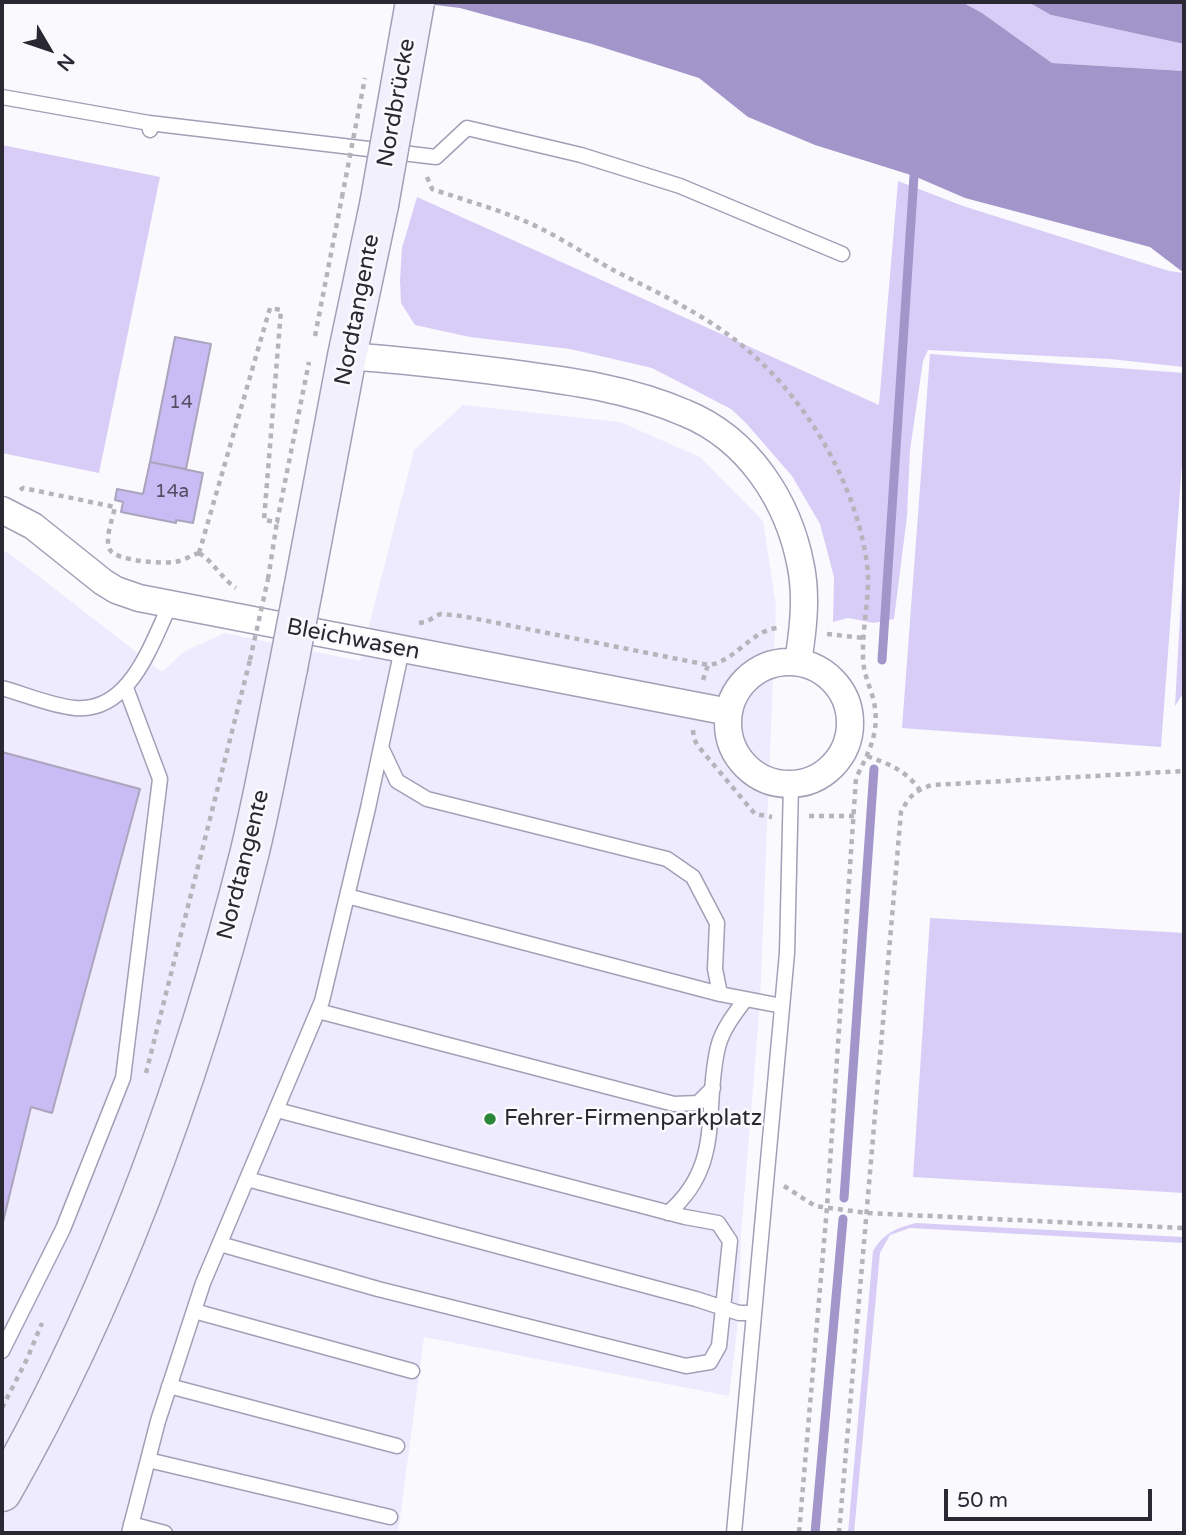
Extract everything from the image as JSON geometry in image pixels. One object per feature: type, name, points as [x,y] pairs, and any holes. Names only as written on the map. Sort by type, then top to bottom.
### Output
[{"type":"main road","name":"Nordbrücke","points":[[360,201],[415,2]]},
{"type":"main road","name":"Nordtangente","points":[[2,1492],[50,1403],[91,1317],[140,1200],[179,1093],[218,968],[249,853],[288,668],[290,595],[330,351],[360,201]]},
{"type":"street","points":[[330,351],[580,383],[648,399],[688,413],[715,429],[737,446],[770,485],[790,526],[802,568],[804,601],[798,662]]},
{"type":"street","name":"Bleichwasen","points":[[7,502],[33,526],[116,590],[139,598],[406,637],[729,712]]},
{"type":"street","points":[[798,662],[820,670],[835,682],[845,697],[850,717],[849,736],[843,752],[832,767],[812,780],[791,784],[776,783],[760,777],[745,765],[735,750],[729,734],[729,712],[734,696],[745,680],[759,669],[779,663],[798,662]]},
{"type":"lane","points":[[2,97],[149,128],[436,157],[467,128],[581,155],[680,186],[842,254]]},
{"type":"lane","points":[[2,688],[75,708],[103,705],[126,688],[170,604]]},
{"type":"lane","points":[[165,1533],[130,1529],[148,1460],[194,1311],[318,1011],[406,637]]},
{"type":"lane","points":[[2,1350],[63,1229],[123,1078],[160,779],[126,688]]},
{"type":"lane","points":[[381,747],[397,781],[427,799],[667,859],[693,877],[718,923],[715,969],[720,994]]},
{"type":"lane","points":[[734,1533],[787,953],[791,784]]},
{"type":"lane","points":[[347,896],[720,994],[782,1006]]},
{"type":"lane","points":[[668,1213],[680,1203],[700,1174],[708,1151],[719,1045],[745,1000]]},
{"type":"lane","points":[[318,1011],[674,1104],[698,1103],[713,1088]]},
{"type":"lane","points":[[220,1244],[378,1289],[686,1366],[710,1362],[719,1346],[730,1241],[718,1223],[668,1213],[277,1110]]},
{"type":"lane","points":[[247,1179],[722,1306],[739,1313],[754,1313]]},
{"type":"lane","points":[[194,1311],[412,1371]]},
{"type":"lane","points":[[169,1386],[397,1446]]},
{"type":"lane","points":[[148,1460],[390,1517]]},
{"type":"path","points":[[330,351],[360,201],[367,67]]},
{"type":"path","points":[[342,158],[355,160]]},
{"type":"path","points":[[425,170],[432,189],[528,222],[694,313],[730,337],[782,383],[807,416],[831,456],[848,493],[866,554],[869,577],[862,658],[876,719],[874,740],[856,778],[827,1207],[799,1533]]},
{"type":"path","points":[[199,553],[270,308],[281,310],[264,520],[277,522]]},
{"type":"path","points":[[250,660],[310,359]]},
{"type":"path","points":[[7,502],[23,488],[115,506],[108,542],[110,551],[117,556],[163,563],[179,561],[199,553]]},
{"type":"path","points":[[199,553],[210,560],[222,577],[241,590]]},
{"type":"path","points":[[262,597],[290,595]]},
{"type":"path","points":[[406,637],[440,614],[462,616],[708,665]]},
{"type":"path","points":[[698,706],[694,740],[755,814],[765,818],[854,816]]},
{"type":"path","points":[[867,756],[893,765],[910,776],[919,789]]},
{"type":"path","points":[[839,1533],[901,812],[908,798],[919,789],[932,785],[1184,771]]},
{"type":"path","points":[[767,1173],[799,1198],[816,1206],[867,1213],[1184,1228]]},
{"type":"shaded area","points":[[411,2],[962,2],[982,13],[1052,63],[1184,71],[1184,273],[1150,247],[965,198],[914,176],[815,145],[748,117],[699,78],[592,44],[460,8]]},
{"type":"shaded area","points":[[962,2],[1028,2],[1051,15],[1184,44],[1184,71],[1052,63],[982,13]]},
{"type":"shaded area","points":[[1028,2],[1184,2],[1184,44],[1051,15]]},
{"type":"shaded area","points":[[2,145],[160,177],[99,473],[2,453]]},
{"type":"shaded area","points":[[898,181],[963,206],[1169,271],[1184,273],[1184,367],[1110,359],[928,350],[923,361],[910,450],[907,516],[894,619],[874,623],[848,618],[833,622],[834,577],[820,524],[792,476],[731,409],[652,368],[570,349],[470,337],[415,325],[401,303],[402,248],[417,197],[879,405]]},
{"type":"shaded area","points":[[930,354],[1184,373],[1184,437],[1161,747],[902,728]]},
{"type":"shaded area","points":[[463,405],[620,422],[700,457],[763,521],[776,605],[760,1003],[741,1234],[739,1313],[729,1396],[424,1337],[398,1533],[2,1533],[2,550],[162,672],[185,651],[225,633],[360,661],[414,450]]},
{"type":"shaded area","points":[[1184,545],[1184,692],[1175,706]]},
{"type":"shaded area","points":[[930,918],[1184,933],[1184,1193],[913,1177]]},
{"type":"shaded area","points":[[916,1223],[1184,1237],[1184,1243],[910,1228],[890,1235],[880,1253],[854,1533],[848,1533],[873,1251],[891,1232]]},
{"type":"building","points":[[175,337],[211,344],[186,469],[150,462]]},
{"type":"building","points":[[150,462],[203,473],[193,523],[176,520],[176,523],[121,512],[123,502],[115,500],[117,489],[143,494]]},
{"type":"building","points":[[2,752],[140,789],[52,1113],[31,1107],[2,1226]]},
{"type":"waterway","points":[[882,660],[914,176]]},
{"type":"waterway","points":[[844,1198],[874,769]]},
{"type":"waterway","points":[[815,1533],[843,1219]]},
{"type":"place","name":"Fehrer-Firmenparkplatz","points":[[490,1119]]}]
